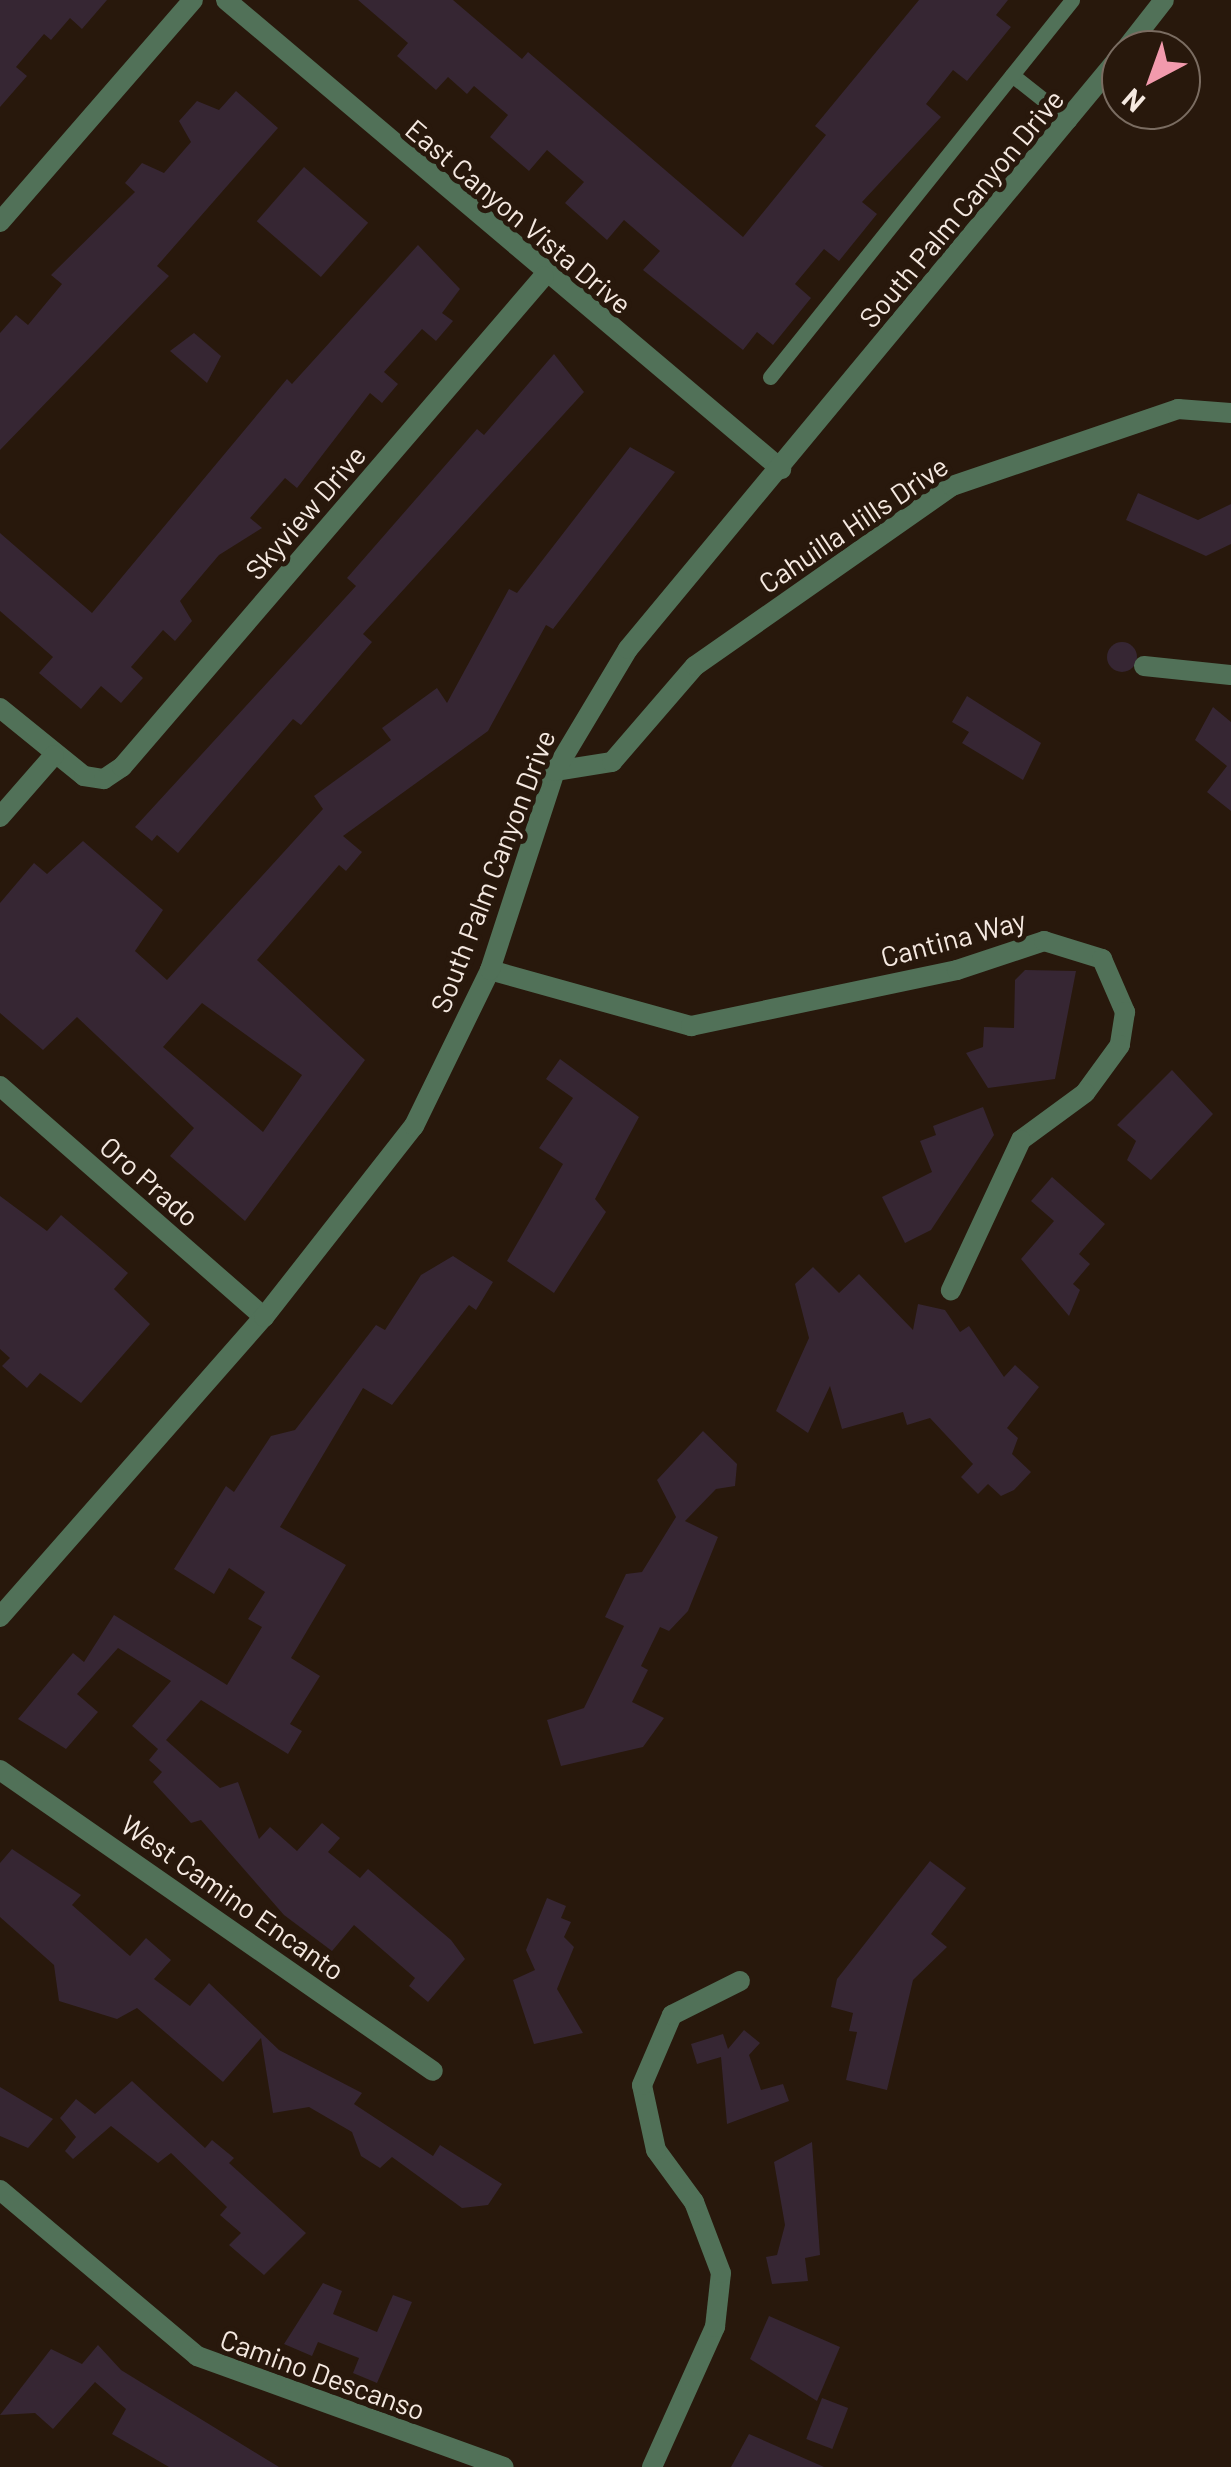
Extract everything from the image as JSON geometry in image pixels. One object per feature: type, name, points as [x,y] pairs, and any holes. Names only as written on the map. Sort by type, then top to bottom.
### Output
[{"type":"street","points":[[4,208],[192,0]]},
{"type":"street","name":"East Canyon Vista Drive","points":[[226,0],[544,276],[780,469]]},
{"type":"street","name":"South Palm Canyon Drive","points":[[1140,30],[1164,0]]},
{"type":"street","name":"South Palm Canyon Drive","points":[[0,1617],[264,1317],[414,1126],[490,970],[555,771],[628,649],[1101,80]]},
{"type":"street","name":"Skyview Drive","points":[[54,755],[104,779],[544,276]]},
{"type":"street","name":"Cahuilla Hills Drive","points":[[555,771],[612,762],[695,666],[952,486],[1178,409],[1231,413]]},
{"type":"street","points":[[1144,666],[1231,674]]},
{"type":"street","points":[[0,708],[54,755],[0,817]]},
{"type":"street","name":"Cantina Way","points":[[490,970],[691,1026],[956,970],[1044,942],[1102,959],[1125,1012],[1120,1045],[1086,1094],[1020,1140],[951,1290]]},
{"type":"street","name":"Oro Prado","points":[[0,1086],[264,1317]]},
{"type":"street","name":"West Camino Encanto","points":[[0,1770],[433,2071]]},
{"type":"street","points":[[652,2467],[715,2327],[721,2273],[694,2202],[656,2150],[642,2085],[672,2014],[740,1981]]},
{"type":"street","name":"Camino Descanso","points":[[0,2190],[197,2356],[504,2467]]},
{"type":"lane","points":[[770,378],[1072,0]]},
{"type":"lane","points":[[1012,75],[1070,120]]},
{"type":"building","points":[[0,0],[107,0],[82,29],[70,18],[51,40],[44,34],[16,67],[27,76],[0,107]]},
{"type":"building","points":[[358,0],[453,0],[522,59],[528,52],[743,237],[826,135],[815,126],[919,0],[1008,0],[996,15],[1011,27],[967,81],[953,70],[926,104],[941,117],[862,202],[877,214],[839,261],[824,249],[795,284],[811,298],[773,345],[757,332],[743,350],[643,270],[660,251],[624,220],[607,240],[565,203],[584,182],[547,150],[529,171],[490,137],[508,115],[474,86],[467,94],[448,77],[436,90],[397,56],[408,43]]},
{"type":"building","points":[[236,91],[278,128],[157,266],[169,276],[0,450],[0,333],[16,315],[28,325],[62,284],[51,275],[135,192],[125,183],[142,163],[164,173],[191,142],[179,121],[197,101],[219,110]]},
{"type":"building","points":[[304,167],[368,223],[321,277],[257,221]]},
{"type":"building","points":[[418,245],[460,289],[442,313],[453,321],[436,341],[422,329],[384,372],[398,384],[382,403],[370,393],[297,488],[285,478],[250,518],[262,528],[219,555],[180,601],[192,621],[175,641],[163,630],[131,667],[143,678],[121,703],[101,686],[81,709],[39,673],[53,657],[0,611],[0,533],[92,613],[287,379],[292,384]]},
{"type":"building","points":[[194,333],[221,356],[207,383],[170,351]]},
{"type":"building","points":[[554,354],[584,392],[363,634],[372,642],[301,725],[293,719],[178,853],[157,835],[152,841],[135,827],[356,586],[347,578],[477,429],[484,435]]},
{"type":"building","points":[[630,447],[675,472],[553,629],[546,625],[488,731],[343,836],[362,852],[346,871],[339,865],[257,960],[365,1060],[245,1221],[170,1156],[194,1128],[77,1017],[43,1050],[0,1013],[0,903],[34,863],[47,874],[83,841],[163,910],[135,951],[167,980],[323,809],[314,796],[391,740],[382,728],[437,688],[447,703],[509,589],[517,593]],"holes":[[[202,1003],[302,1075],[263,1132],[163,1047]]]},
{"type":"building","points":[[1138,493],[1198,520],[1231,504],[1231,544],[1206,556],[1126,520]]},
{"type":"building","points":[[1122,642],[1136,651],[1137,657],[1128,671],[1122,672],[1108,663],[1107,657],[1116,643]]},
{"type":"building","points":[[967,696],[1041,743],[1023,780],[962,743],[969,732],[952,722]]},
{"type":"building","points":[[1213,707],[1231,722],[1231,811],[1207,792],[1227,766],[1195,740]]},
{"type":"building","points":[[1025,970],[1076,971],[1055,1079],[988,1088],[966,1053],[983,1047],[984,1027],[1014,1028],[1015,980]]},
{"type":"building","points":[[560,1059],[639,1117],[595,1199],[606,1212],[554,1293],[507,1261],[563,1164],[539,1148],[573,1098],[546,1079]]},
{"type":"building","points":[[1172,1070],[1213,1114],[1151,1180],[1127,1160],[1136,1141],[1117,1125]]},
{"type":"building","points":[[983,1107],[994,1135],[931,1230],[905,1243],[882,1197],[932,1172],[920,1141],[936,1135],[933,1126]]},
{"type":"building","points":[[1052,1177],[1105,1224],[1079,1254],[1090,1264],[1073,1284],[1080,1290],[1069,1316],[1021,1259],[1054,1221],[1031,1201]]},
{"type":"building","points":[[0,1196],[47,1231],[61,1215],[128,1273],[114,1289],[150,1324],[81,1403],[40,1373],[27,1388],[2,1366],[10,1358],[0,1349]]},
{"type":"building","points":[[453,1256],[493,1282],[476,1310],[469,1305],[392,1405],[363,1388],[280,1527],[346,1565],[291,1658],[320,1676],[290,1724],[302,1731],[288,1754],[201,1700],[166,1740],[220,1788],[238,1782],[259,1839],[270,1827],[297,1851],[322,1823],[340,1838],[328,1852],[360,1878],[368,1869],[451,1940],[465,1959],[428,2002],[409,1986],[415,1978],[354,1925],[332,1951],[284,1915],[201,1820],[191,1823],[153,1782],[162,1772],[149,1760],[158,1749],[132,1726],[171,1681],[118,1648],[77,1694],[98,1712],[66,1749],[18,1719],[73,1653],[84,1662],[114,1615],[227,1685],[262,1627],[248,1619],[265,1592],[229,1568],[214,1594],[174,1569],[226,1486],[234,1492],[271,1436],[295,1430],[376,1325],[385,1330],[421,1275]]},
{"type":"building","points":[[813,1267],[839,1293],[859,1274],[913,1330],[918,1304],[945,1310],[960,1332],[969,1326],[1004,1377],[1015,1365],[1039,1387],[1007,1428],[1018,1438],[1012,1454],[1031,1472],[1014,1490],[1001,1496],[988,1484],[978,1494],[961,1477],[973,1464],[930,1418],[907,1425],[903,1412],[842,1429],[830,1386],[808,1433],[776,1411],[809,1338],[795,1284]]},
{"type":"building","points":[[703,1431],[737,1464],[735,1486],[716,1489],[685,1521],[718,1537],[688,1611],[669,1631],[660,1627],[641,1666],[648,1670],[632,1702],[664,1718],[643,1747],[561,1766],[547,1720],[584,1708],[624,1626],[605,1617],[626,1574],[642,1572],[676,1517],[657,1480]]},
{"type":"building","points":[[12,1849],[81,1895],[72,1905],[130,1956],[146,1938],[171,1960],[154,1979],[190,2006],[209,1983],[279,2050],[362,2093],[354,2104],[433,2156],[440,2145],[502,2184],[488,2205],[462,2208],[392,2157],[380,2168],[361,2156],[352,2132],[309,2107],[273,2113],[261,2038],[223,2082],[137,2008],[117,2019],[59,2001],[54,1965],[0,1917],[0,1863]]},
{"type":"building","points":[[930,1861],[966,1888],[931,1934],[947,1947],[913,1980],[887,2090],[846,2080],[857,2032],[849,2031],[853,2013],[831,2007],[837,1979]]},
{"type":"building","points":[[547,1898],[566,1906],[561,1918],[571,1922],[564,1937],[574,1947],[557,1989],[583,2033],[534,2044],[513,1980],[535,1970],[526,1950]]},
{"type":"building","points":[[744,2030],[760,2043],[749,2055],[761,2090],[783,2084],[789,2101],[727,2124],[721,2057],[697,2064],[691,2044],[723,2034],[728,2049]]},
{"type":"building","points":[[132,2081],[205,2148],[212,2140],[234,2158],[229,2163],[306,2233],[264,2275],[229,2245],[241,2233],[220,2215],[227,2207],[171,2153],[158,2163],[111,2126],[73,2159],[65,2151],[76,2137],[60,2118],[76,2099],[95,2114]]},
{"type":"building","points":[[0,2087],[53,2119],[28,2148],[0,2136]]},
{"type":"building","points":[[812,2142],[820,2255],[805,2258],[808,2281],[772,2284],[766,2257],[777,2255],[785,2225],[774,2162]]},
{"type":"building","points":[[323,2283],[342,2291],[333,2314],[377,2332],[393,2295],[412,2302],[377,2383],[353,2373],[359,2358],[318,2342],[312,2356],[284,2344]]},
{"type":"building","points":[[769,2316],[840,2347],[817,2401],[750,2359]]},
{"type":"building","points":[[98,2345],[121,2370],[279,2467],[169,2467],[112,2434],[126,2409],[95,2382],[53,2429],[35,2413],[0,2415],[51,2349],[82,2364]]},
{"type":"building","points":[[822,2398],[848,2408],[832,2449],[806,2439]]},
{"type":"building","points":[[749,2434],[824,2467],[731,2467]]}]
